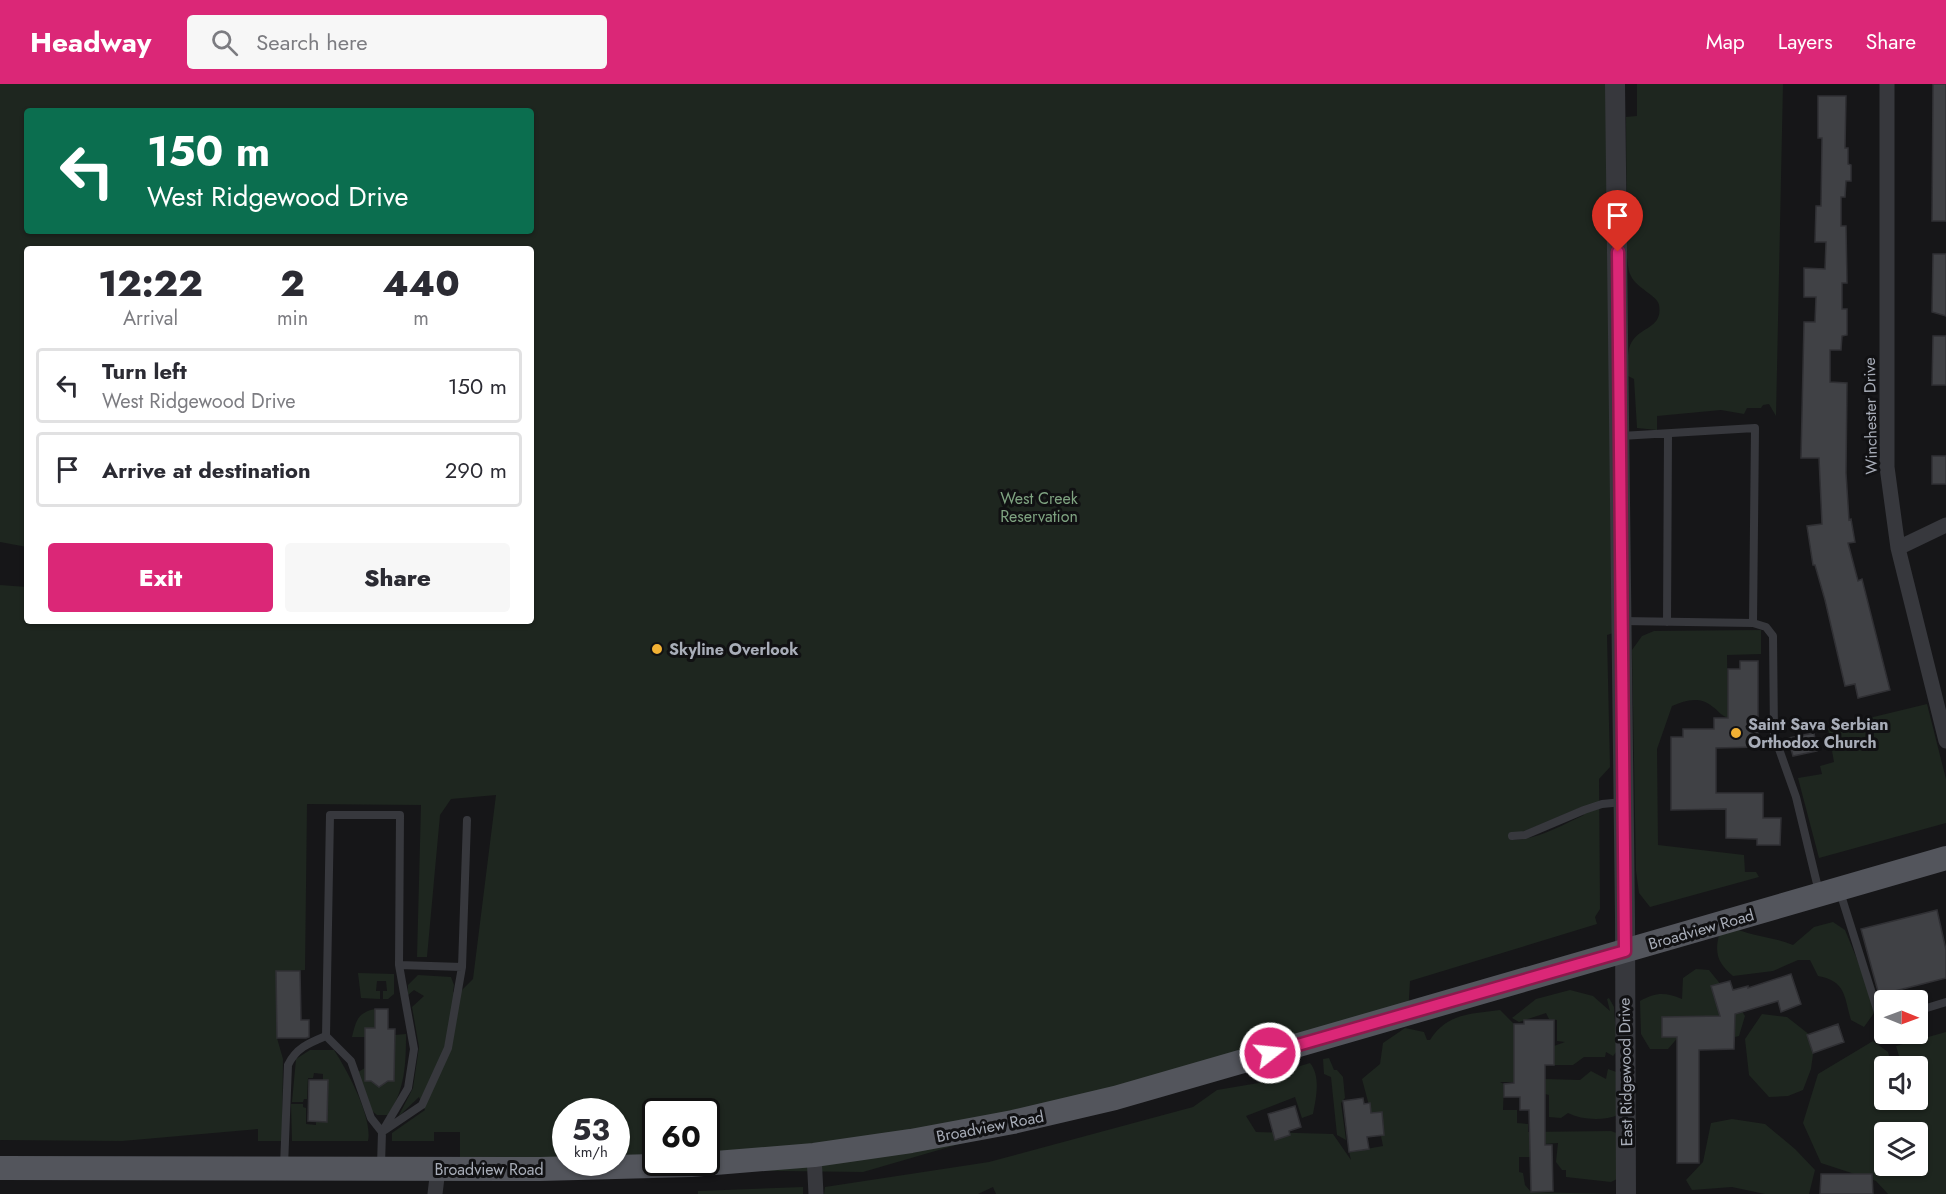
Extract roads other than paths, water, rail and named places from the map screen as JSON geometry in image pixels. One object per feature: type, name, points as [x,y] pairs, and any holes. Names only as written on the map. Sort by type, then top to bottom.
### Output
[{"type":"main road","name":"Broadview Road","points":[[0,1168],[380,1170],[641,1168],[814,1155],[954,1134],[1058,1112],[1198,1074],[1946,858]]},
{"type":"street","name":"East Ridgewood Drive","points":[[1615,84],[1624,802],[1626,1194]]},
{"type":"street","name":"Winchester Drive","points":[[1887,84],[1887,467],[1899,548],[1946,741]]},
{"type":"street","points":[[1899,548],[1946,525]]},
{"type":"street","points":[[814,1155],[816,1194]]},
{"type":"street","points":[[435,1194],[438,1168]]},
{"type":"lane","points":[[1620,436],[1668,435],[1755,428],[1753,623]]},
{"type":"lane","points":[[1667,622],[1668,435]]},
{"type":"lane","points":[[1622,621],[1753,623],[1766,627],[1773,636],[1774,735],[1829,891],[1874,1004]]},
{"type":"lane","points":[[1512,836],[1525,835],[1602,804],[1624,802]]},
{"type":"lane","points":[[380,1170],[382,1132],[408,1088],[414,1049],[399,965],[400,816],[330,815],[326,1036],[351,1060],[371,1118],[382,1132]]},
{"type":"lane","points":[[382,1132],[422,1105],[448,1048],[462,967],[467,820]]},
{"type":"lane","points":[[399,965],[462,967]]},
{"type":"lane","points":[[1928,1008],[1946,1002]]},
{"type":"lane","points":[[284,1169],[288,1065],[293,1054],[306,1044],[326,1036]]},
{"type":"place","name":"Skyline Overlook","points":[[657,649]]},
{"type":"place","name":"Saint Sava Serbian Orthodox Church","points":[[1736,733]]},
{"type":"park label","name":"West Creek Reservation","points":[[1039,507]]}]
